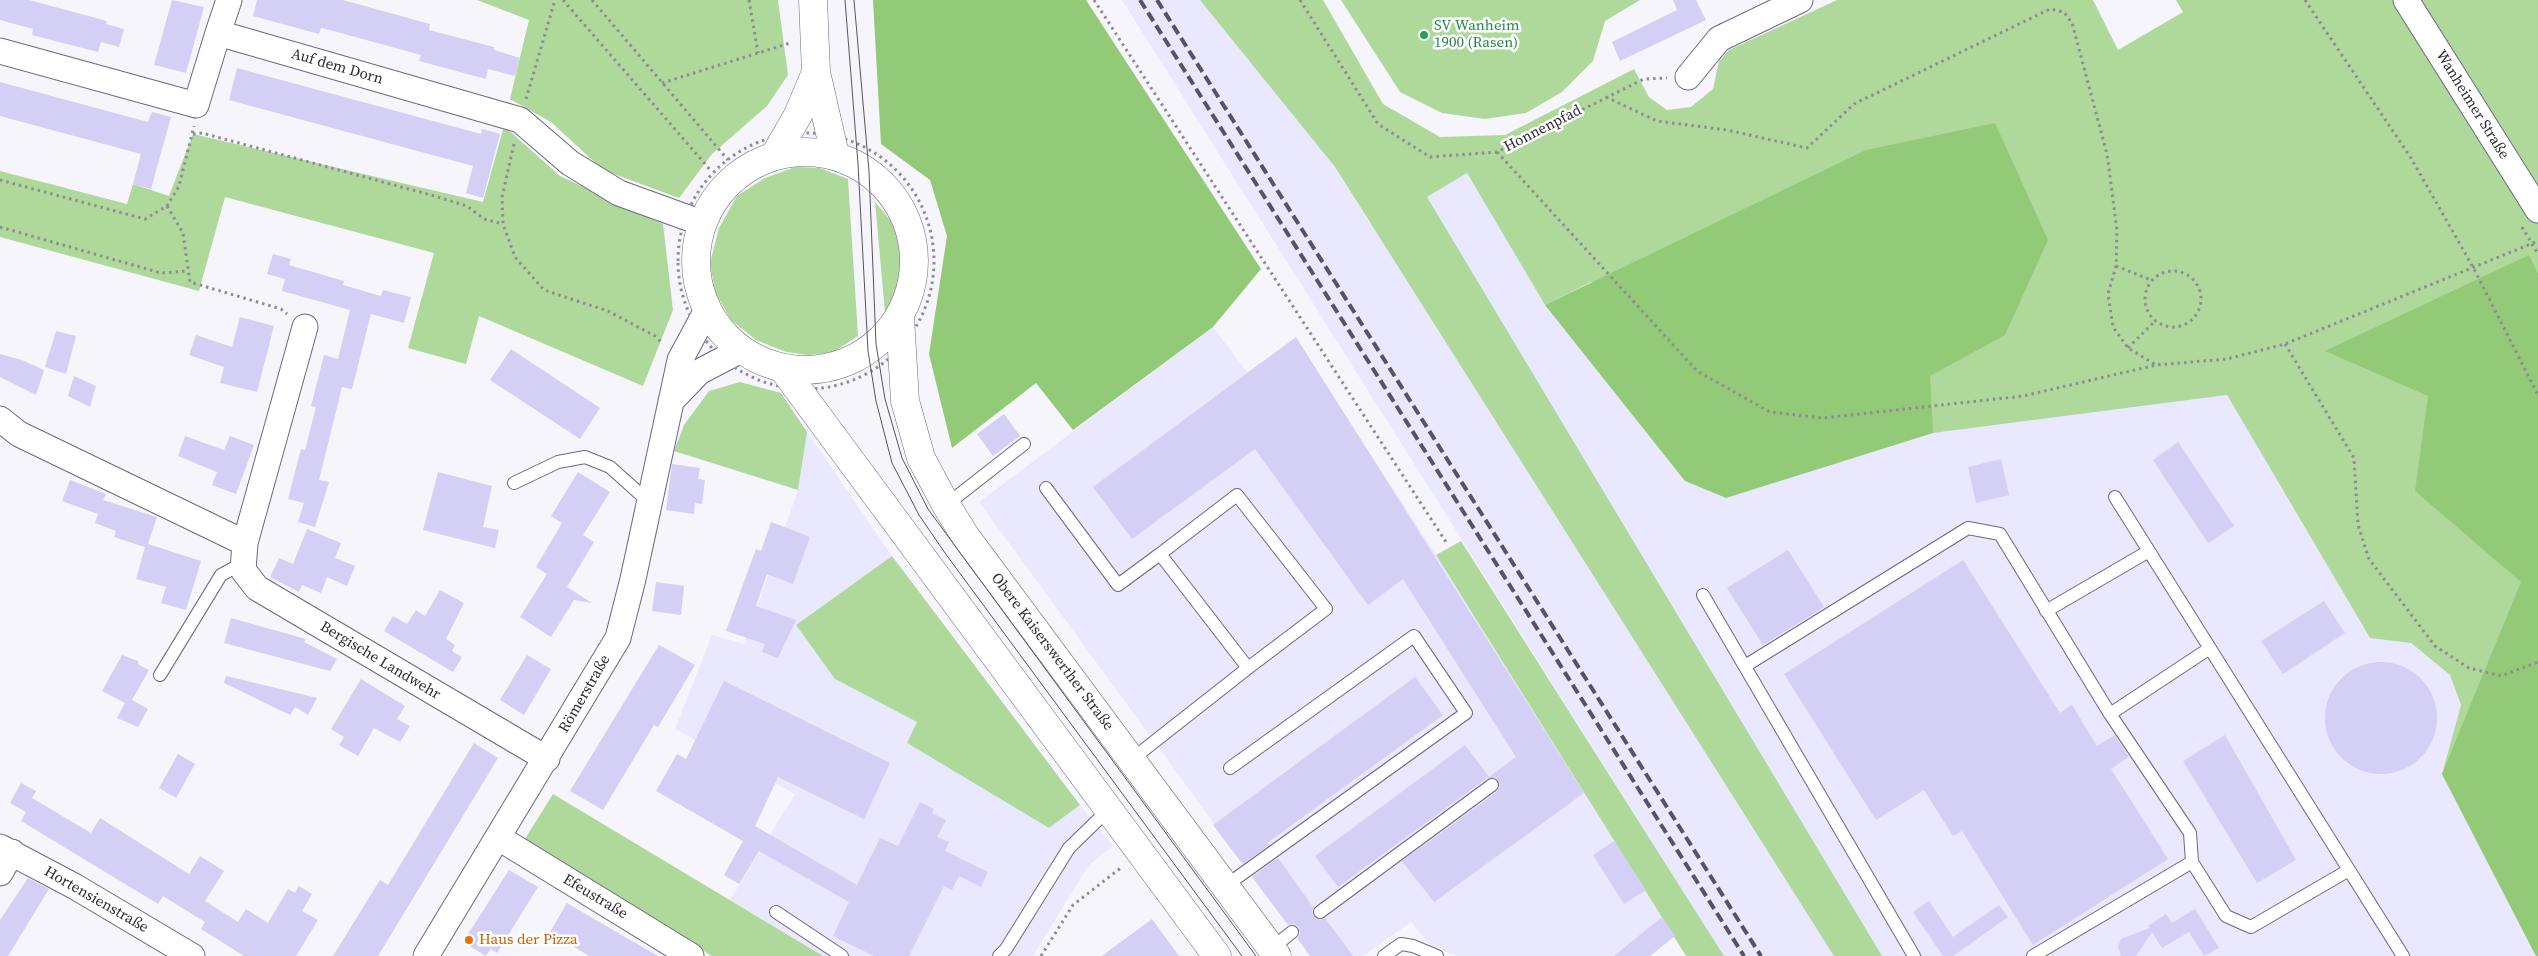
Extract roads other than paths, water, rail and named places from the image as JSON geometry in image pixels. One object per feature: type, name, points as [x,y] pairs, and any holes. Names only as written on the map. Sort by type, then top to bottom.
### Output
[{"type":"street","points":[[0,51],[196,105],[229,0]]},
{"type":"street","points":[[813,0],[816,72],[834,146],[869,171],[892,194],[908,222],[915,254],[912,286],[900,317],[876,344],[842,364],[812,370],[783,368],[761,362],[741,350],[721,332],[702,319],[697,282],[693,220],[711,205],[723,188],[746,168],[780,146],[798,115],[816,72]]},
{"type":"street","points":[[1688,77],[1719,39],[1800,0]]},
{"type":"street","name":"Wanheimer Straße","points":[[2406,0],[2538,210]]},
{"type":"street","name":"Auf dem Dorn","points":[[218,33],[520,120],[570,163],[619,192],[693,220]]},
{"type":"street","points":[[780,146],[805,151],[834,146]]},
{"type":"street","name":"Obere Kaiserswerther Straße","points":[[900,317],[900,348],[905,401],[921,458],[946,504],[966,537],[1274,952]]},
{"type":"street","name":"Römerstraße","points":[[426,956],[547,759],[618,638],[680,360],[702,319]]},
{"type":"street","points":[[0,419],[18,434],[244,553],[306,327]]},
{"type":"street","points":[[669,403],[699,372],[741,350]]},
{"type":"street","points":[[783,368],[1108,810],[1142,852],[1216,956]]},
{"type":"street","name":"Bergische Landwehr","points":[[244,553],[243,570],[257,588],[547,759]]},
{"type":"street","name":"Efeustraße","points":[[498,838],[691,956]]},
{"type":"street","points":[[0,873],[6,849]]},
{"type":"street","name":"Hortensienstraße","points":[[6,849],[192,956]]},
{"type":"lane","points":[[946,504],[1024,444]]},
{"type":"lane","points":[[514,483],[558,462],[585,457],[610,467],[649,502]]},
{"type":"lane","points":[[1046,488],[1118,585],[1237,495],[1326,609],[1131,760]]},
{"type":"lane","points":[[2115,497],[2403,956]]},
{"type":"lane","points":[[1744,666],[1968,528],[2000,534],[2110,714],[2190,833],[2192,862],[2226,916],[2251,927],[2349,870]]},
{"type":"lane","points":[[2046,612],[2149,551]]},
{"type":"lane","points":[[160,675],[221,575],[244,553]]},
{"type":"lane","points":[[1160,554],[1248,668]]},
{"type":"lane","points":[[1703,596],[1914,956]]},
{"type":"lane","points":[[1224,887],[1466,713],[1414,636],[1230,768]]},
{"type":"lane","points":[[2110,714],[2210,648]]},
{"type":"lane","points":[[1320,912],[1492,785]]},
{"type":"lane","points":[[999,956],[1006,949],[1069,848],[1108,810]]},
{"type":"lane","points":[[2033,956],[2192,862]]},
{"type":"lane","points":[[776,912],[842,956]]},
{"type":"lane","points":[[1274,952],[1292,932]]},
{"type":"lane","points":[[1384,956],[1401,944],[1413,946],[1437,956]]},
{"type":"tram line","points":[[845,0],[858,164],[868,351],[876,401],[892,463],[919,515],[945,553],[1242,956]]},
{"type":"tram line","points":[[854,0],[869,171],[876,344],[885,399],[902,458],[928,509],[1256,956]]},
{"type":"railway","points":[[1140,0],[1744,956]]},
{"type":"railway","points":[[1157,0],[1761,956]]},
{"type":"place","name":"SV Wanheim 1900 (Rasen)","points":[[1424,35]]},
{"type":"place","name":"Haus der Pizza","points":[[469,940]]}]
